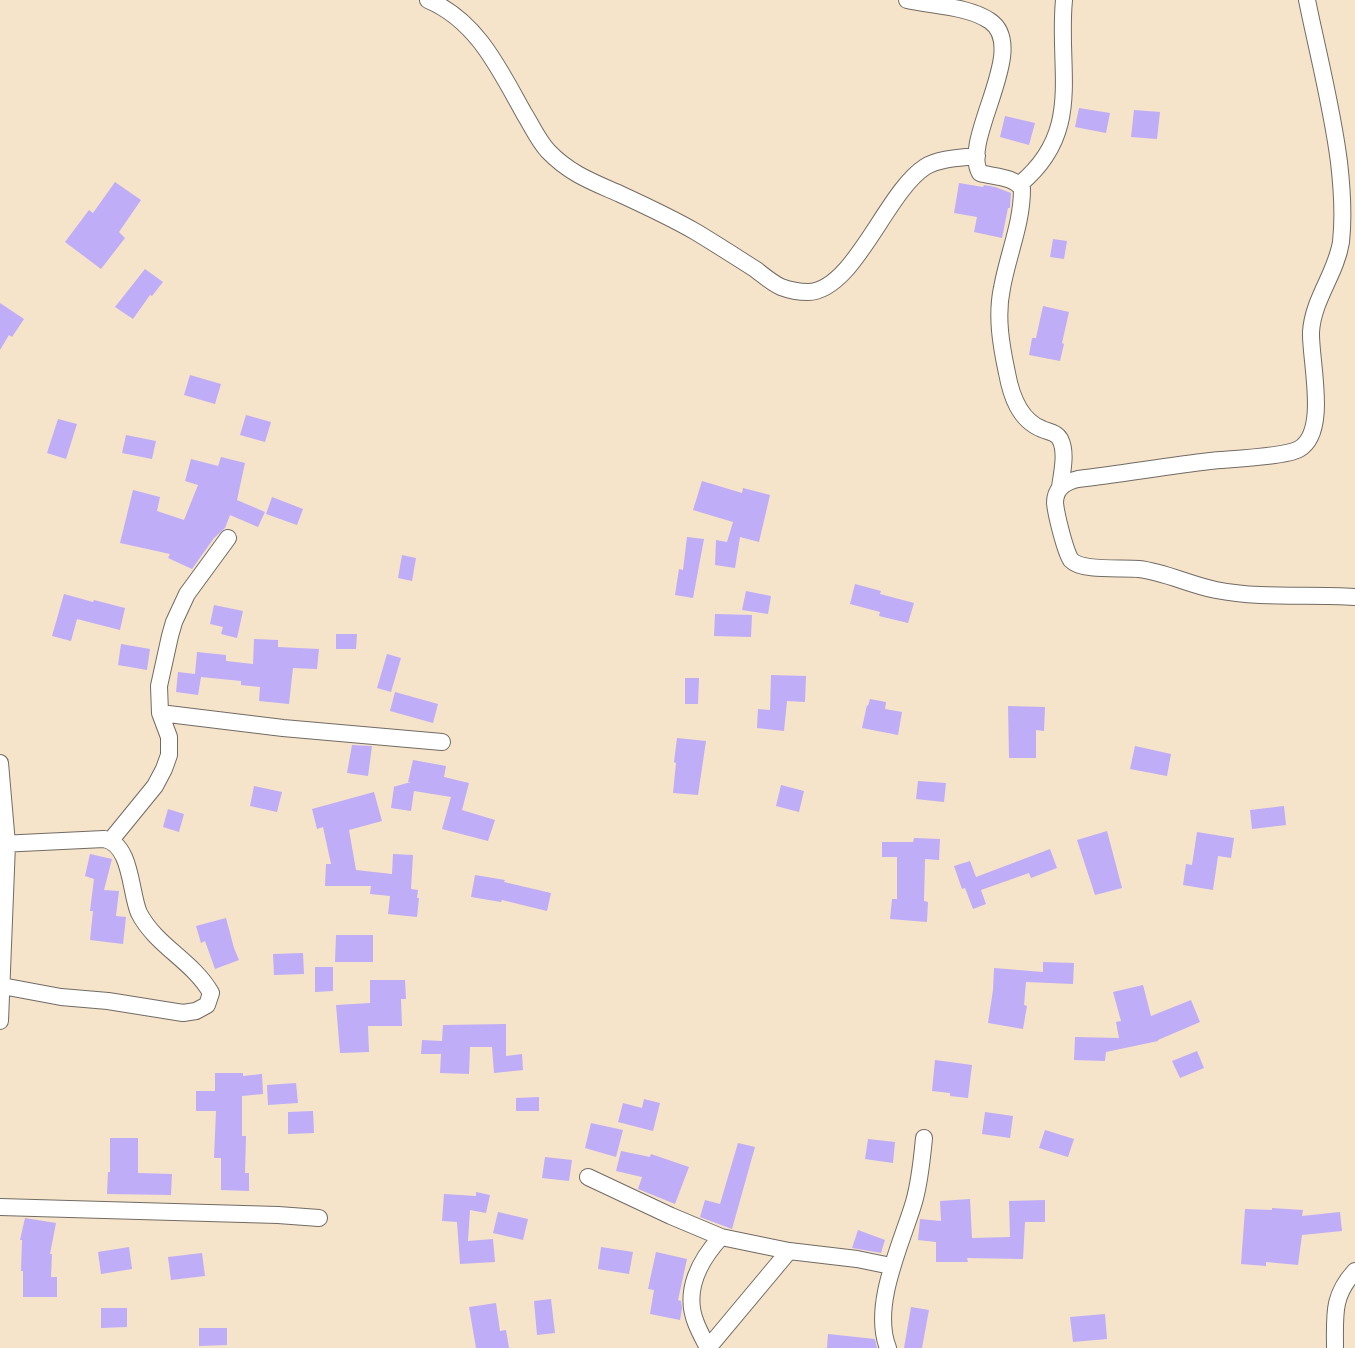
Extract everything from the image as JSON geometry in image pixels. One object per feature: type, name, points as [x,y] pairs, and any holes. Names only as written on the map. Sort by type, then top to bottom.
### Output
[{"type":"street","points":[[428,0],[458,17],[480,39],[538,138],[570,171],[694,231],[780,286],[793,290],[819,290],[833,282],[848,268],[904,186],[926,166],[977,156]]},
{"type":"street","points":[[907,0],[976,15],[990,21],[1001,34],[1001,61],[982,128],[976,167],[980,173],[1014,180],[1022,189],[1018,227],[1006,265],[1000,302],[1004,359],[1012,391],[1024,417],[1060,438],[1063,449],[1060,486],[1056,495],[1058,518],[1071,559],[1077,564],[1097,568],[1143,569],[1216,590],[1355,597]]},
{"type":"street","points":[[1020,184],[1031,175],[1049,151],[1060,125],[1064,106],[1064,0]]},
{"type":"street","points":[[1060,486],[1067,481],[1078,479],[1280,454],[1298,450],[1308,442],[1314,429],[1316,412],[1311,331],[1314,314],[1337,258],[1343,221],[1342,184],[1334,123],[1307,0]]},
{"type":"street","points":[[111,840],[155,786],[164,769],[169,755],[169,737],[160,713],[159,686],[174,622],[187,594],[228,538]]},
{"type":"street","points":[[160,713],[284,728],[442,742]]},
{"type":"street","points":[[0,764],[3,844],[0,1021]]},
{"type":"street","points":[[2,986],[61,997],[108,1001],[183,1013],[196,1011],[207,1005],[211,993],[187,964],[158,939],[138,911],[128,868],[122,854],[111,840],[3,844]]},
{"type":"street","points":[[888,1348],[883,1311],[891,1266],[916,1193],[924,1138]]},
{"type":"street","points":[[588,1177],[721,1237],[789,1251],[858,1259],[891,1266]]},
{"type":"street","points":[[0,1208],[319,1218]]},
{"type":"street","points":[[721,1237],[700,1267],[691,1300],[695,1321],[708,1348],[789,1251]]},
{"type":"street","points":[[1335,1348],[1338,1295],[1345,1281],[1355,1271]]},
{"type":"building","points":[[1079,108],[1110,113],[1106,133],[1075,127]]},
{"type":"building","points":[[1134,110],[1160,112],[1157,139],[1131,137]]},
{"type":"building","points":[[1005,116],[1035,123],[1029,145],[1000,137]]},
{"type":"building","points":[[115,182],[141,200],[119,232],[125,238],[101,269],[65,242],[89,210],[93,213]]},
{"type":"building","points":[[959,183],[995,187],[1011,193],[1002,238],[974,232],[977,217],[954,213]]},
{"type":"building","points":[[1053,239],[1067,241],[1064,259],[1050,257]]},
{"type":"building","points":[[145,269],[163,282],[133,319],[115,307]]},
{"type":"building","points":[[0,303],[24,319],[0,350]]},
{"type":"building","points":[[1043,306],[1069,312],[1060,361],[1029,355]]},
{"type":"building","points":[[190,375],[221,384],[215,404],[184,395]]},
{"type":"building","points":[[246,415],[271,422],[265,442],[240,435]]},
{"type":"building","points":[[58,419],[77,424],[66,459],[47,453]]},
{"type":"building","points":[[126,435],[156,441],[152,459],[122,453]]},
{"type":"building","points":[[221,457],[245,463],[237,500],[265,512],[258,527],[230,515],[225,528],[214,538],[192,569],[168,558],[170,554],[120,543],[133,490],[160,497],[157,511],[184,520],[198,485],[185,481],[191,459],[218,466]]},
{"type":"building","points":[[702,481],[742,493],[743,488],[770,495],[759,542],[740,537],[735,568],[715,565],[716,540],[727,542],[733,522],[693,510]]},
{"type":"building","points":[[272,497],[303,509],[297,525],[266,514]]},
{"type":"building","points":[[687,537],[704,539],[693,598],[675,595],[679,569],[683,570]]},
{"type":"building","points":[[402,555],[416,558],[412,581],[398,578]]},
{"type":"building","points":[[855,584],[914,603],[908,623],[879,616],[880,612],[850,604]]},
{"type":"building","points":[[746,591],[771,596],[768,614],[742,610]]},
{"type":"building","points":[[64,594],[125,608],[120,630],[77,619],[71,641],[52,636]]},
{"type":"building","points":[[214,605],[243,611],[237,638],[221,634],[223,627],[210,624]]},
{"type":"building","points":[[715,614],[752,615],[751,637],[714,636]]},
{"type":"building","points":[[336,634],[357,634],[356,649],[336,649]]},
{"type":"building","points":[[254,639],[278,640],[278,647],[319,649],[317,669],[293,668],[289,704],[259,701],[260,687],[241,685],[241,681],[201,677],[198,695],[176,692],[178,672],[195,674],[197,652],[226,655],[226,661],[253,664]]},
{"type":"building","points":[[121,644],[150,649],[147,670],[118,665]]},
{"type":"building","points":[[387,654],[401,658],[391,692],[377,688]]},
{"type":"building","points":[[771,675],[806,676],[805,702],[787,701],[784,731],[757,728],[758,709],[770,710]]},
{"type":"building","points":[[685,678],[699,678],[698,704],[685,704]]},
{"type":"building","points":[[395,692],[438,704],[433,723],[390,711]]},
{"type":"building","points":[[870,699],[886,702],[885,709],[902,712],[898,735],[862,728]]},
{"type":"building","points":[[1008,706],[1045,707],[1044,731],[1036,730],[1036,758],[1009,758]]},
{"type":"building","points":[[677,738],[706,741],[698,795],[673,793]]},
{"type":"building","points":[[352,745],[372,746],[368,776],[347,773]]},
{"type":"building","points":[[1135,746],[1171,754],[1167,776],[1130,769]]},
{"type":"building","points":[[413,760],[446,766],[444,777],[469,783],[462,810],[495,820],[488,841],[442,829],[451,797],[414,791],[411,811],[391,808],[393,787],[411,782],[408,782]]},
{"type":"building","points":[[918,781],[946,783],[944,802],[916,799]]},
{"type":"building","points":[[781,785],[804,791],[799,812],[776,806]]},
{"type":"building","points":[[254,786],[282,792],[277,812],[250,806]]},
{"type":"building","points":[[374,792],[382,821],[349,830],[356,870],[392,874],[393,854],[413,855],[411,889],[418,890],[417,917],[388,914],[390,896],[370,894],[371,886],[325,886],[326,864],[331,864],[323,827],[317,829],[312,809]]},
{"type":"building","points":[[1284,806],[1286,825],[1252,829],[1250,810]]},
{"type":"building","points":[[168,809],[184,814],[179,832],[163,827]]},
{"type":"building","points":[[1107,831],[1122,888],[1095,895],[1077,840]]},
{"type":"building","points":[[1197,832],[1234,838],[1231,858],[1218,856],[1213,890],[1183,885],[1186,864],[1192,865]]},
{"type":"building","points":[[914,838],[940,839],[939,860],[925,859],[924,901],[928,902],[927,922],[890,919],[892,899],[897,899],[897,857],[882,857],[882,842],[913,842]]},
{"type":"building","points":[[1050,849],[1057,868],[1031,878],[1029,873],[981,890],[986,904],[973,909],[954,866],[970,861],[976,877]]},
{"type":"building","points":[[90,854],[112,859],[104,890],[119,891],[116,916],[126,917],[123,944],[90,940],[94,879],[85,876]]},
{"type":"building","points":[[475,875],[551,893],[547,911],[502,900],[471,897]]},
{"type":"building","points":[[226,918],[239,960],[215,969],[205,941],[201,943],[196,926]]},
{"type":"building","points":[[336,935],[373,935],[373,962],[335,962]]},
{"type":"building","points":[[303,953],[304,974],[274,975],[273,954]]},
{"type":"building","points":[[1043,962],[1074,963],[1073,984],[1026,982],[1024,1005],[1027,1006],[1023,1029],[988,1023],[994,968],[1043,972]]},
{"type":"building","points":[[315,967],[333,967],[333,991],[315,992]]},
{"type":"building","points":[[370,980],[405,980],[406,999],[401,999],[402,1026],[368,1026],[369,1052],[340,1053],[336,1005],[370,1003]]},
{"type":"building","points":[[1143,985],[1151,1016],[1191,1000],[1200,1022],[1158,1041],[1106,1052],[1105,1061],[1074,1060],[1075,1037],[1119,1038],[1116,1022],[1121,1021],[1113,992]]},
{"type":"building","points":[[506,1024],[506,1056],[522,1054],[523,1070],[494,1073],[492,1047],[470,1047],[469,1074],[440,1073],[441,1054],[421,1054],[422,1040],[442,1041],[443,1025]]},
{"type":"building","points":[[1197,1051],[1204,1068],[1180,1078],[1172,1061]]},
{"type":"building","points":[[935,1060],[972,1065],[968,1098],[932,1091]]},
{"type":"building","points":[[215,1073],[243,1073],[243,1076],[262,1074],[263,1094],[242,1096],[242,1136],[246,1136],[245,1173],[249,1173],[249,1191],[221,1190],[221,1158],[214,1158],[216,1111],[196,1111],[196,1091],[215,1091]]},
{"type":"building","points":[[296,1083],[298,1103],[268,1105],[267,1085]]},
{"type":"building","points":[[539,1097],[539,1111],[516,1111],[516,1098]]},
{"type":"building","points":[[644,1099],[660,1103],[653,1131],[618,1122],[623,1103],[642,1108]]},
{"type":"building","points":[[313,1111],[314,1133],[288,1134],[288,1112]]},
{"type":"building","points":[[985,1112],[1013,1116],[1010,1138],[982,1134]]},
{"type":"building","points":[[591,1123],[623,1130],[616,1157],[585,1148]]},
{"type":"building","points":[[1045,1130],[1074,1139],[1068,1157],[1039,1148]]},
{"type":"building","points":[[110,1138],[138,1138],[138,1173],[172,1174],[171,1195],[107,1194]]},
{"type":"building","points":[[868,1139],[895,1142],[893,1163],[865,1159]]},
{"type":"building","points":[[738,1143],[755,1147],[732,1229],[700,1217],[705,1200],[720,1204]]},
{"type":"building","points":[[621,1151],[650,1157],[651,1154],[689,1167],[675,1204],[638,1189],[642,1177],[616,1171]]},
{"type":"building","points":[[545,1157],[572,1160],[569,1181],[542,1178]]},
{"type":"building","points":[[476,1192],[490,1195],[486,1213],[470,1210],[468,1241],[493,1239],[495,1262],[460,1264],[457,1222],[442,1221],[444,1194],[476,1196]]},
{"type":"building","points":[[970,1199],[972,1238],[1010,1237],[1009,1201],[1045,1200],[1045,1222],[1025,1222],[1023,1259],[967,1258],[968,1262],[936,1262],[936,1242],[918,1240],[920,1219],[941,1221],[940,1201]]},
{"type":"building","points":[[1245,1209],[1303,1210],[1302,1216],[1340,1212],[1342,1231],[1302,1235],[1298,1265],[1266,1262],[1266,1266],[1241,1264]]},
{"type":"building","points":[[498,1212],[528,1219],[523,1240],[493,1233]]},
{"type":"building","points":[[25,1218],[56,1223],[50,1254],[51,1277],[57,1277],[57,1297],[23,1297],[20,1240]]},
{"type":"building","points":[[858,1230],[885,1240],[881,1253],[852,1248]]},
{"type":"building","points":[[129,1247],[132,1269],[101,1274],[98,1252]]},
{"type":"building","points":[[601,1247],[633,1252],[629,1274],[598,1269]]},
{"type":"building","points":[[656,1252],[687,1259],[678,1300],[681,1301],[682,1308],[680,1320],[650,1314],[654,1290],[648,1289]]},
{"type":"building","points":[[202,1253],[205,1276],[171,1280],[168,1257]]},
{"type":"building","points":[[551,1299],[555,1333],[537,1335],[534,1301]]},
{"type":"building","points":[[496,1303],[500,1331],[506,1330],[509,1348],[476,1348],[469,1307]]},
{"type":"building","points":[[911,1307],[929,1310],[922,1348],[904,1348]]},
{"type":"building","points":[[101,1308],[127,1308],[127,1327],[101,1328]]},
{"type":"building","points":[[1105,1314],[1107,1339],[1073,1342],[1070,1317]]},
{"type":"building","points":[[199,1328],[227,1328],[227,1345],[199,1346]]},
{"type":"building","points":[[828,1334],[875,1339],[877,1348],[827,1348]]}]
